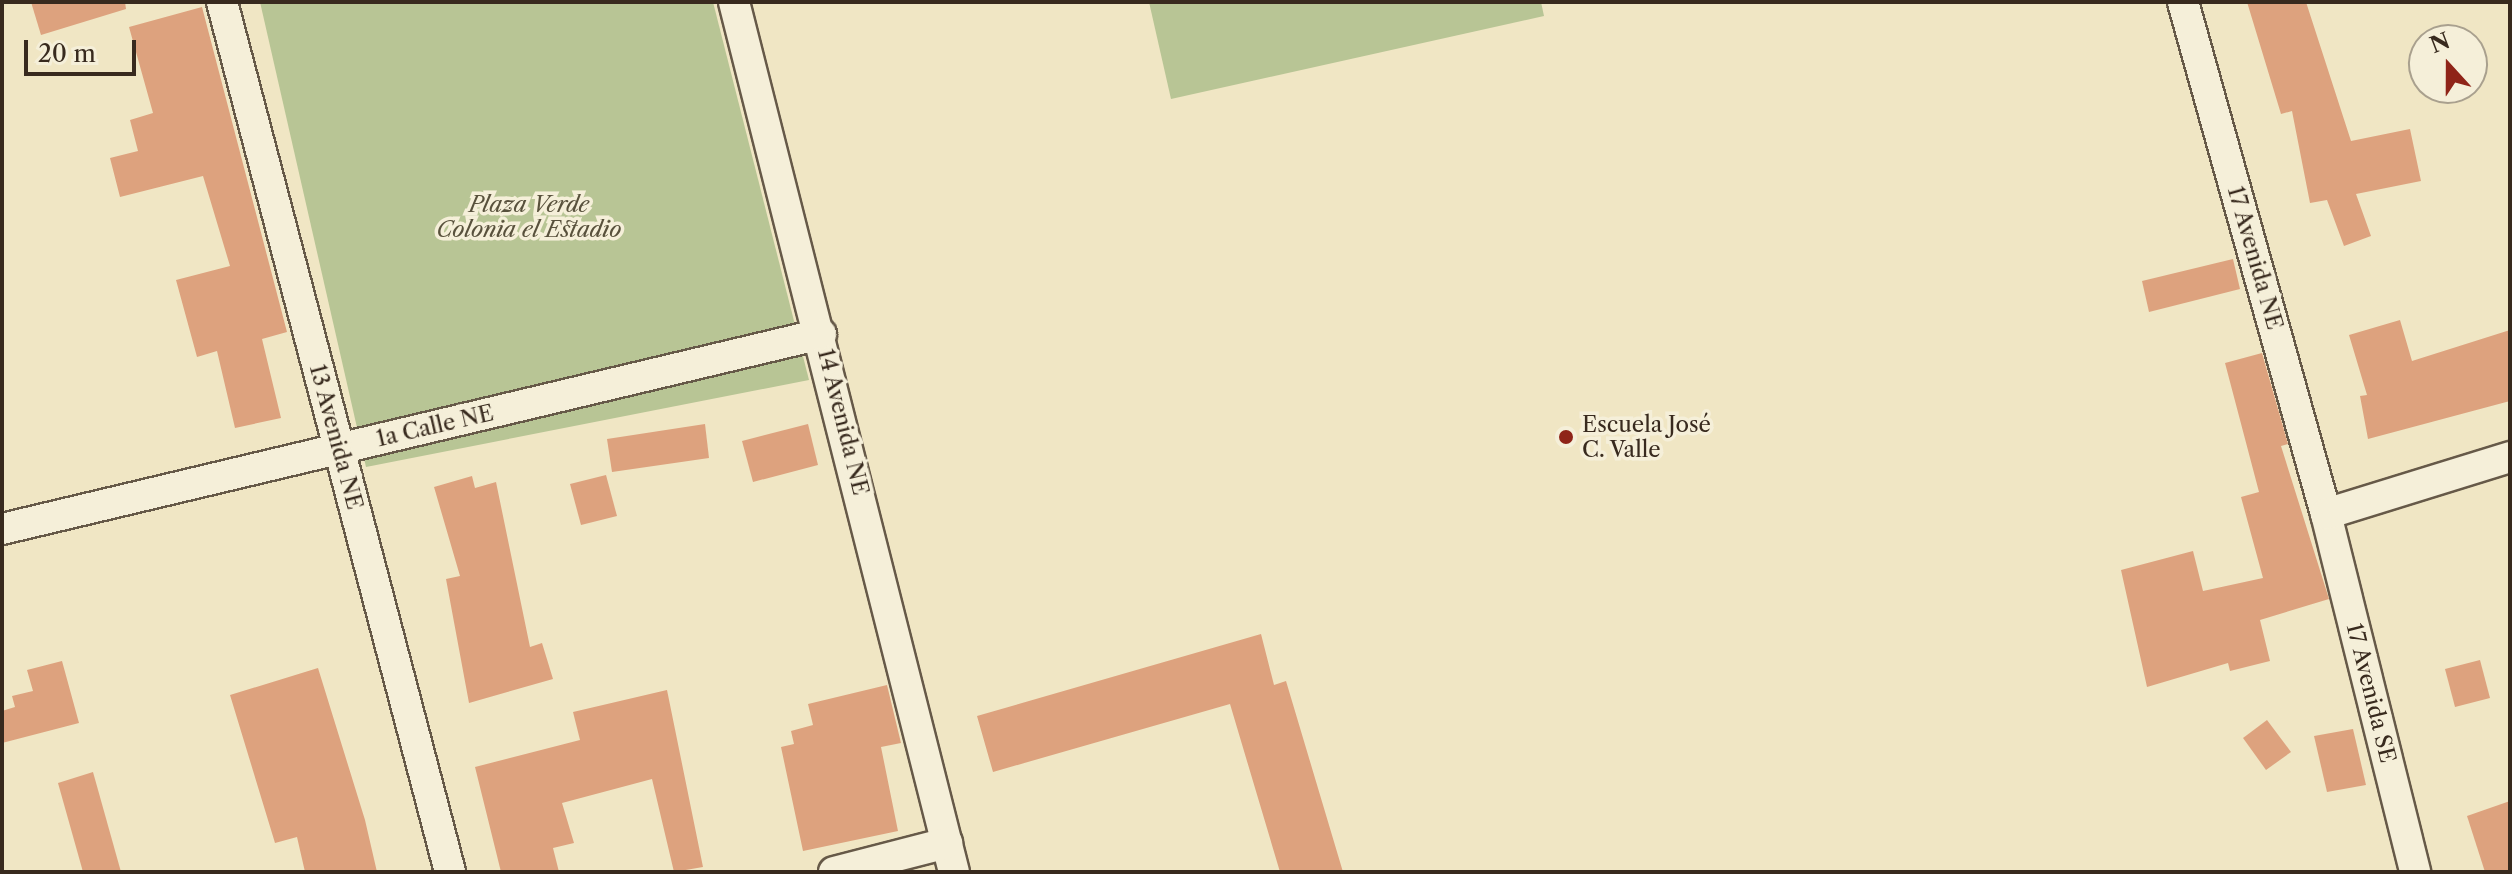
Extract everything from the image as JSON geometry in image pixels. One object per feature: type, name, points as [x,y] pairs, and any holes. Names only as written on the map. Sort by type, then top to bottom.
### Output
[{"type":"street","name":"13 Avenida NE","points":[[222,2],[450,872]]},
{"type":"street","name":"14 Avenida NE","points":[[734,2],[821,334],[950,858]]},
{"type":"street","name":"17 Avenida NE","points":[[2183,2],[2326,514]]},
{"type":"street","name":"1a Calle NE","points":[[2,529],[821,334]]},
{"type":"street","points":[[2326,514],[2510,457]]},
{"type":"street","name":"17 Avenida SE","points":[[2326,514],[2415,872]]},
{"type":"street","points":[[834,872],[950,858]]},
{"type":"green space","name":"Plaza Verde Colonia el Estadio","points":[[260,2],[713,2],[809,380],[366,467]]},
{"type":"green space","points":[[1149,2],[1541,2],[1544,16],[1171,99]]},
{"type":"building","points":[[31,2],[125,2],[126,9],[41,35]]},
{"type":"building","points":[[2247,2],[2306,2],[2351,141],[2410,129],[2421,181],[2356,194],[2371,236],[2344,246],[2327,200],[2310,203],[2292,111],[2281,114]]},
{"type":"building","points":[[202,7],[287,332],[262,339],[281,418],[235,428],[217,351],[197,357],[176,280],[230,266],[203,176],[120,197],[110,158],[138,151],[130,120],[153,113],[129,27]]},
{"type":"building","points":[[2233,259],[2240,289],[2149,312],[2142,281]]},
{"type":"building","points":[[2400,320],[2412,361],[2510,330],[2510,401],[2368,439],[2360,396],[2367,395],[2349,335]]},
{"type":"building","points":[[2262,353],[2288,444],[2281,446],[2329,599],[2260,620],[2270,661],[2230,671],[2228,663],[2147,687],[2121,570],[2193,551],[2203,591],[2263,578],[2241,497],[2259,492],[2225,363]]},
{"type":"building","points":[[705,424],[709,458],[612,472],[607,439]]},
{"type":"building","points":[[808,424],[818,465],[753,482],[742,441]]},
{"type":"building","points":[[606,475],[617,516],[581,525],[570,484]]},
{"type":"building","points":[[472,476],[475,488],[496,482],[530,647],[542,643],[553,679],[469,703],[446,579],[460,576],[434,487]]},
{"type":"building","points":[[1261,634],[1274,685],[1286,681],[1343,872],[1280,872],[1230,704],[993,772],[977,716]]},
{"type":"building","points":[[2480,660],[2490,698],[2455,707],[2445,669]]},
{"type":"building","points":[[62,661],[79,723],[2,743],[2,711],[15,707],[12,696],[33,691],[27,670]]},
{"type":"building","points":[[318,668],[365,820],[377,872],[305,872],[297,837],[275,843],[230,695]]},
{"type":"building","points":[[887,685],[901,743],[881,747],[898,831],[803,851],[781,747],[794,744],[791,731],[813,725],[808,704]]},
{"type":"building","points":[[667,690],[703,867],[674,872],[652,779],[562,803],[574,843],[553,848],[559,872],[501,872],[475,767],[580,740],[573,712]]},
{"type":"building","points":[[2267,720],[2291,752],[2266,770],[2243,738]]},
{"type":"building","points":[[2353,729],[2366,785],[2327,792],[2314,736]]},
{"type":"building","points":[[93,772],[121,872],[83,872],[58,783]]},
{"type":"building","points":[[2510,801],[2510,872],[2485,872],[2467,816]]},
{"type":"place","name":"Escuela José C. Valle","points":[[1566,437]]}]
